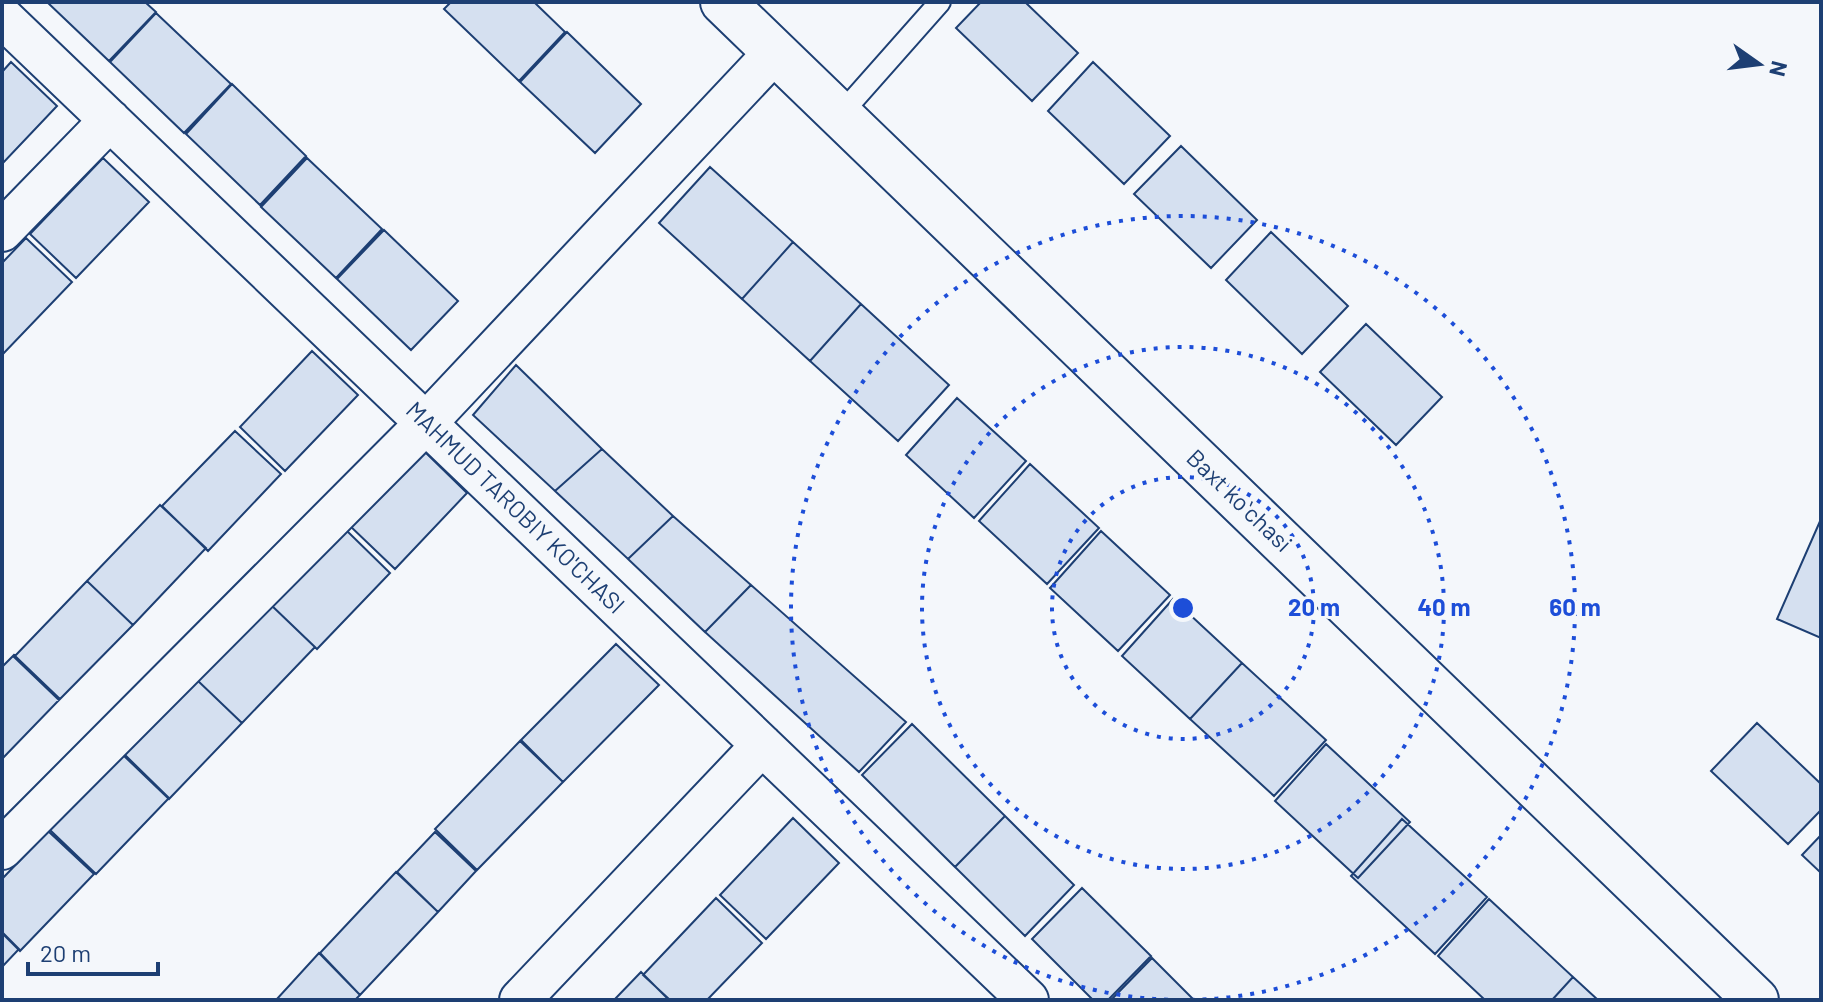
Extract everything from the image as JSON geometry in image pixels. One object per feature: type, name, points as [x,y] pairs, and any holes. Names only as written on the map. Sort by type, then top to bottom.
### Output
[{"type":"main road","name":"Baxt koʻchasi","points":[[723,2],[1756,1000]]},
{"type":"street","name":"MAHMUD TAROBIY KO'CHASI","points":[[2,17],[1028,1000]]},
{"type":"street","points":[[2,849],[426,423],[775,52]]},
{"type":"street","points":[[2,231],[110,120]]},
{"type":"street","points":[[520,1000],[762,745]]},
{"type":"lane","points":[[840,115],[940,2]]},
{"type":"building","points":[[47,2],[145,2],[156,12],[109,61]]},
{"type":"building","points":[[451,2],[534,2],[565,32],[519,81],[444,9]]},
{"type":"building","points":[[981,2],[1025,2],[1078,53],[1032,101],[956,28]]},
{"type":"building","points":[[156,13],[231,84],[184,133],[110,62]]},
{"type":"building","points":[[567,32],[641,104],[595,153],[520,82]]},
{"type":"building","points":[[11,62],[57,106],[2,164],[2,72]]},
{"type":"building","points":[[1093,62],[1170,136],[1124,184],[1048,111]]},
{"type":"building","points":[[232,84],[306,156],[260,205],[186,134]]},
{"type":"building","points":[[1181,146],[1257,220],[1211,268],[1134,194]]},
{"type":"building","points":[[103,158],[149,202],[76,278],[30,234]]},
{"type":"building","points":[[307,158],[382,229],[336,278],[261,207]]},
{"type":"building","points":[[710,167],[793,242],[742,299],[659,223]]},
{"type":"building","points":[[384,230],[458,301],[411,350],[337,279]]},
{"type":"building","points":[[1271,232],[1348,306],[1302,354],[1226,280]]},
{"type":"building","points":[[26,238],[72,282],[2,355],[2,263]]},
{"type":"building","points":[[793,242],[861,304],[810,361],[742,299]]},
{"type":"building","points":[[861,304],[949,385],[898,441],[810,361]]},
{"type":"building","points":[[1366,324],[1442,397],[1396,445],[1320,372]]},
{"type":"building","points":[[312,351],[358,395],[285,471],[240,427]]},
{"type":"building","points":[[516,365],[602,449],[555,491],[473,415]]},
{"type":"building","points":[[957,398],[1026,461],[974,518],[906,455]]},
{"type":"building","points":[[235,431],[281,474],[208,551],[162,506]]},
{"type":"building","points":[[422,449],[467,493],[395,569],[349,525]]},
{"type":"building","points":[[602,449],[673,516],[628,559],[555,491]]},
{"type":"building","points":[[1030,464],[1099,528],[1047,584],[979,521]]},
{"type":"building","points":[[160,505],[206,548],[133,625],[87,581]]},
{"type":"building","points":[[673,516],[751,585],[705,632],[628,559]]},
{"type":"building","points":[[1821,519],[1821,638],[1777,619]]},
{"type":"building","points":[[345,529],[390,573],[317,649],[271,605]]},
{"type":"building","points":[[1101,531],[1170,595],[1118,651],[1050,588]]},
{"type":"building","points":[[87,581],[133,625],[59,700],[14,657]]},
{"type":"building","points":[[751,585],[906,722],[859,772],[705,632]]},
{"type":"building","points":[[1173,599],[1242,663],[1190,719],[1122,656]]},
{"type":"building","points":[[269,603],[315,647],[242,723],[196,679]]},
{"type":"building","points":[[616,644],[659,685],[563,782],[521,740]]},
{"type":"building","points":[[14,655],[60,699],[2,759],[2,667]]},
{"type":"building","points":[[1242,663],[1326,740],[1274,796],[1190,719]]},
{"type":"building","points":[[196,679],[242,723],[169,799],[123,755]]},
{"type":"building","points":[[1757,723],[1821,784],[1821,810],[1788,844],[1711,771]]},
{"type":"building","points":[[912,724],[1005,816],[955,867],[862,775]]},
{"type":"building","points":[[520,741],[563,782],[477,870],[435,829]]},
{"type":"building","points":[[1326,744],[1410,822],[1358,878],[1275,801]]},
{"type":"building","points":[[123,753],[169,798],[96,874],[50,830]]},
{"type":"building","points":[[1005,816],[1074,885],[1025,936],[955,867]]},
{"type":"building","points":[[793,818],[839,863],[766,939],[720,895]]},
{"type":"building","points":[[1402,819],[1487,897],[1435,954],[1351,876]]},
{"type":"building","points":[[48,831],[94,874],[20,951],[2,933],[2,879]]},
{"type":"building","points":[[435,832],[476,871],[438,912],[397,872]]},
{"type":"building","points":[[1821,835],[1821,873],[1802,855]]},
{"type":"building","points":[[396,872],[438,912],[360,995],[320,953]]},
{"type":"building","points":[[1082,888],[1151,956],[1108,1000],[1093,1000],[1032,939]]},
{"type":"building","points":[[716,898],[762,943],[707,1000],[670,1000],[643,975]]},
{"type":"building","points":[[1489,899],[1573,977],[1552,1000],[1485,1000],[1438,956]]},
{"type":"building","points":[[2,932],[19,949],[2,967]]},
{"type":"building","points":[[319,953],[360,995],[355,1000],[276,1000]]},
{"type":"building","points":[[1152,958],[1194,1000],[1111,1000]]},
{"type":"building","points":[[641,972],[669,1000],[614,1000]]},
{"type":"building","points":[[1573,977],[1598,1000],[1552,1000]]}]
